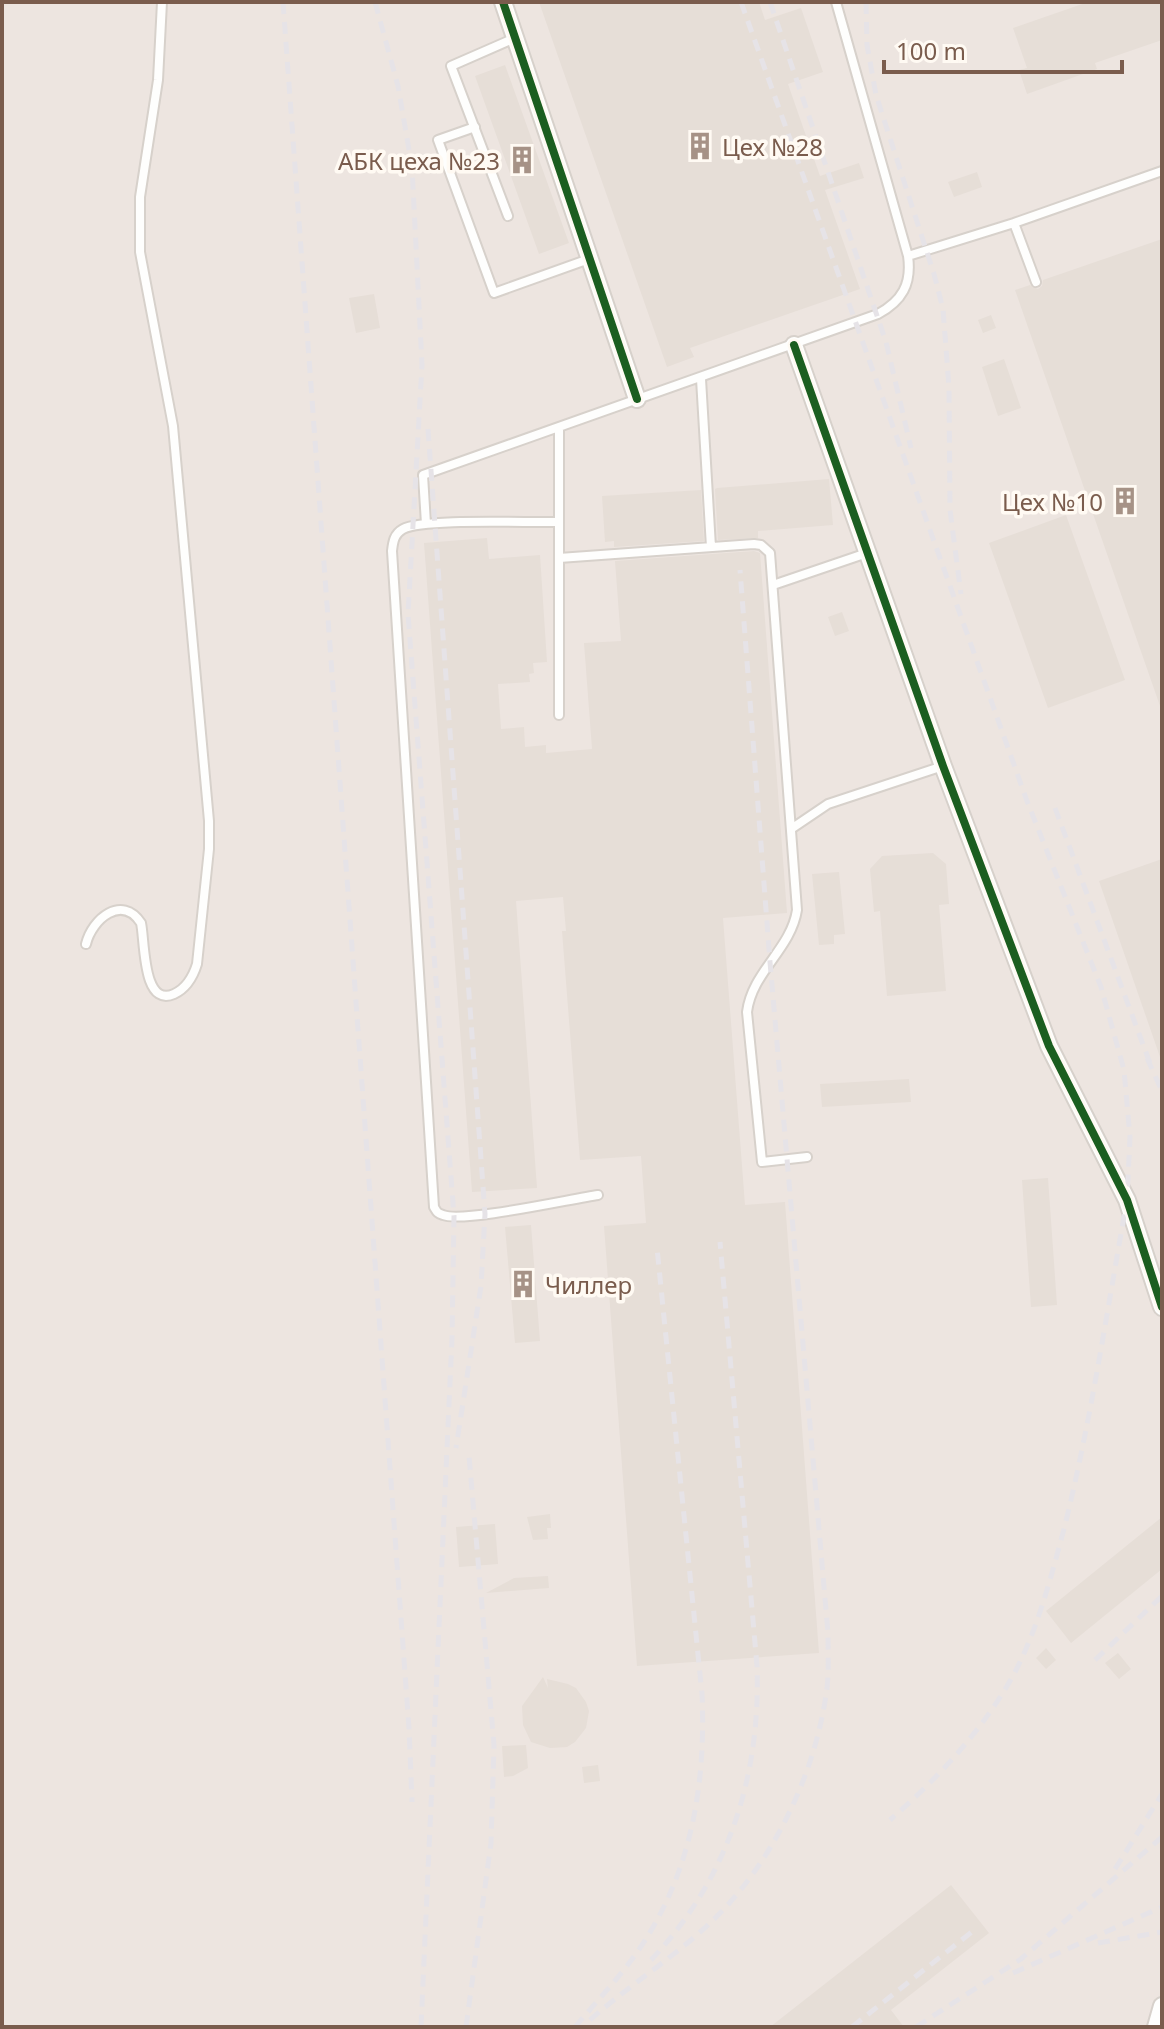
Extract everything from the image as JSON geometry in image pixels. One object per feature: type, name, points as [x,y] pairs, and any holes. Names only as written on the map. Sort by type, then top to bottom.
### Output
[{"type":"street","points":[[503,2],[637,399]]},
{"type":"street","points":[[794,345],[943,766],[1049,1046],[1127,1200],[1162,1307]]},
{"type":"street","points":[[1156,2027],[1162,2006]]},
{"type":"lane","points":[[86,944],[89,930],[103,916],[126,911],[136,915],[141,923],[150,983],[165,996],[183,988],[192,979],[197,964],[209,849],[173,426],[140,239],[140,197],[158,80],[162,2]]},
{"type":"lane","points":[[426,524],[423,475],[701,379],[890,308],[907,287],[908,256],[836,2]]},
{"type":"lane","points":[[508,216],[451,66],[515,38]]},
{"type":"lane","points":[[475,127],[438,140],[494,293],[589,259]]},
{"type":"lane","points":[[908,256],[1162,171]]},
{"type":"lane","points":[[1014,223],[1036,282]]},
{"type":"lane","points":[[701,379],[711,547]]},
{"type":"lane","points":[[559,427],[559,715]]},
{"type":"lane","points":[[559,522],[426,524],[400,532],[395,537],[392,551],[434,1207],[447,1217],[485,1214],[598,1195]]},
{"type":"lane","points":[[559,558],[761,545],[770,553],[796,918],[752,990],[747,1012],[762,1162],[807,1157]]},
{"type":"lane","points":[[773,585],[867,553]]},
{"type":"lane","points":[[791,829],[837,801],[943,766]]},
{"type":"shaded area","points":[[2,2],[1162,2],[1162,2027],[2,2027]]},
{"type":"building","name":"Цех №28","points":[[539,2],[759,2],[765,20],[801,8],[823,72],[788,84],[820,176],[859,163],[864,178],[825,190],[860,289],[690,348],[694,357],[667,367]]},
{"type":"building","points":[[1088,2],[1162,2],[1162,40],[1095,63],[1097,69],[1027,94],[1019,70],[1027,68],[1013,28]]},
{"type":"building","name":"АБК цеха №23","points":[[505,65],[569,243],[539,254],[475,76]]},
{"type":"building","points":[[977,172],[982,187],[954,197],[948,182]]},
{"type":"building","name":"Цех №10","points":[[1162,239],[1160,706],[1015,290],[1030,285],[1038,289],[1043,280]]},
{"type":"building","points":[[374,294],[380,328],[356,333],[349,298]]},
{"type":"building","points":[[991,315],[996,328],[983,333],[978,320]]},
{"type":"building","points":[[1004,359],[1021,408],[998,416],[982,367]]},
{"type":"building","points":[[829,479],[833,525],[758,531],[758,538],[718,540],[715,489]]},
{"type":"building","points":[[701,490],[704,541],[614,547],[614,541],[605,542],[602,496]]},
{"type":"building","points":[[1066,515],[1125,680],[1048,708],[989,543]]},
{"type":"building","points":[[487,538],[489,559],[540,555],[547,662],[533,663],[534,673],[529,674],[530,682],[498,684],[501,729],[524,727],[525,747],[546,745],[546,753],[592,749],[584,643],[621,641],[615,561],[760,553],[787,913],[723,918],[745,1205],[785,1202],[819,1653],[637,1666],[604,1226],[646,1223],[641,1156],[580,1160],[562,931],[566,931],[563,897],[516,901],[537,1188],[472,1192],[424,543]]},
{"type":"building","points":[[842,612],[849,631],[835,636],[828,617]]},
{"type":"building","points":[[933,853],[946,864],[949,904],[939,905],[946,991],[887,996],[880,911],[874,912],[870,869],[882,856]]},
{"type":"building","points":[[1162,859],[1162,1057],[1160,1057],[1099,881]]},
{"type":"building","points":[[839,872],[845,934],[834,935],[834,944],[819,945],[812,874]]},
{"type":"building","points":[[909,1079],[911,1102],[822,1107],[820,1084]]},
{"type":"building","points":[[1048,1178],[1057,1305],[1031,1307],[1022,1180]]},
{"type":"building","name":"Чиллер","points":[[531,1225],[540,1341],[515,1343],[505,1227]]},
{"type":"building","points":[[550,1514],[548,1539],[533,1540],[527,1517]]},
{"type":"building","points":[[1162,1517],[1162,1569],[1071,1643],[1046,1611]]},
{"type":"building","points":[[495,1524],[498,1564],[459,1567],[456,1527]]},
{"type":"building","points":[[548,1576],[549,1588],[486,1593],[514,1578]]},
{"type":"building","points":[[1046,1648],[1056,1660],[1046,1669],[1036,1658]]},
{"type":"building","points":[[1118,1653],[1131,1669],[1119,1679],[1105,1663]]},
{"type":"building","points":[[543,1677],[548,1688],[547,1679],[576,1688],[586,1702],[589,1711],[586,1728],[567,1747],[550,1748],[531,1742],[523,1725],[522,1706]]},
{"type":"building","points":[[526,1745],[528,1768],[504,1777],[502,1746]]},
{"type":"building","points":[[598,1765],[600,1781],[584,1783],[582,1767]]},
{"type":"building","points":[[951,1885],[989,1933],[891,2010],[904,2027],[770,2027]]},
{"type":"railway","points":[[283,2],[412,1802]]},
{"type":"railway","points":[[375,2],[398,86],[412,167],[422,365],[408,614],[454,1216],[452,1338],[421,2027]]},
{"type":"railway","points":[[741,2],[1027,801],[1101,987],[1124,1070],[1130,1137],[1127,1200],[1091,1406],[1064,1529],[1037,1620],[1015,1672],[989,1713],[942,1770],[890,1820]]},
{"type":"railway","points":[[770,2],[886,342],[911,448]]},
{"type":"railway","points":[[866,2],[867,45],[876,95],[943,309],[949,387],[950,510],[961,594]]},
{"type":"railway","points":[[428,429],[485,1214],[481,1286],[456,1448]]},
{"type":"railway","points":[[590,2020],[695,1937],[732,1900],[752,1874],[788,1816],[801,1785],[813,1753],[827,1688],[828,1633],[770,962],[740,570]]},
{"type":"railway","points":[[1055,808],[1151,1066]]},
{"type":"railway","points":[[1147,1058],[1162,1091]]},
{"type":"railway","points":[[651,1960],[678,1929],[701,1895],[719,1860],[746,1786],[757,1707],[757,1666],[720,1242]]},
{"type":"railway","points":[[575,2027],[638,1951],[671,1891],[691,1828],[701,1762],[702,1694],[657,1248]]},
{"type":"railway","points":[[466,2027],[491,1843],[494,1745],[469,1456]]},
{"type":"railway","points":[[1095,1660],[1162,1596]]},
{"type":"railway","points":[[1115,1869],[1162,1794]]},
{"type":"railway","points":[[916,2027],[1021,1959],[1162,1837]]},
{"type":"railway","points":[[1013,1973],[1162,1907]]},
{"type":"railway","points":[[852,2027],[973,1931]]},
{"type":"railway","points":[[1098,1943],[1162,1932]]},
{"type":"cycle path","points":[[503,2],[637,399]]},
{"type":"cycle path","points":[[794,345],[943,766],[1049,1046],[1127,1200],[1162,1307]]},
{"type":"place","name":"Цех №28","points":[[700,146]]},
{"type":"place","name":"АБК цеха №23","points":[[522,160]]},
{"type":"place","name":"Цех №10","points":[[1125,501]]},
{"type":"place","name":"Чиллер","points":[[523,1284]]}]
